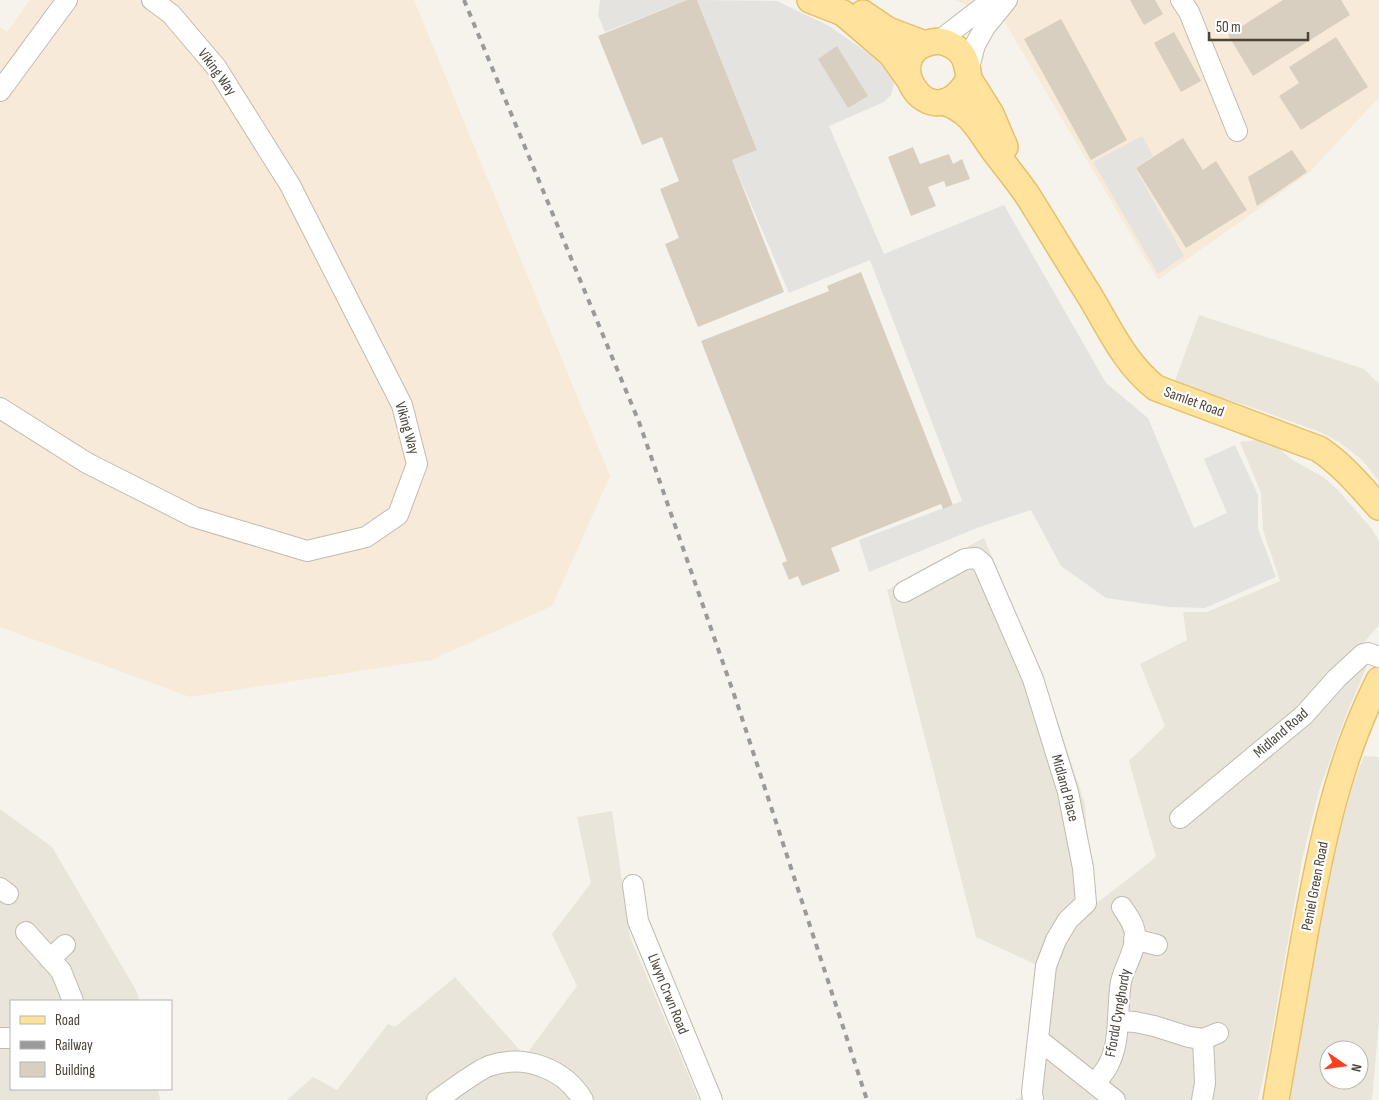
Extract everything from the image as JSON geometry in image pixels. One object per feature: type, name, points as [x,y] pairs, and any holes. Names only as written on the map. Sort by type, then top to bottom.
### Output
[{"type":"main road","points":[[810,0],[843,5],[866,15],[888,30],[932,43],[948,43],[956,48],[963,54],[967,62],[969,75],[959,94],[944,102],[929,101],[915,92],[908,78],[891,54],[843,5]]},
{"type":"main road","points":[[908,78],[909,62],[913,54],[932,43]]},
{"type":"main road","name":"Samlet Road","points":[[969,75],[991,114],[1025,192]]},
{"type":"main road","name":"Samlet Road","points":[[944,102],[966,112],[975,121],[985,138],[1025,192],[1118,345],[1142,377],[1156,388],[1319,449],[1341,466],[1379,508]]},
{"type":"main road","name":"Peniel Green Road","points":[[1276,1100],[1324,840],[1355,736],[1379,680]]},
{"type":"street","points":[[0,91],[67,0]]},
{"type":"street","name":"Viking Way","points":[[0,408],[87,463],[194,517],[308,552],[366,537],[398,515],[417,464],[402,404],[290,185],[216,66],[170,14],[152,0]]},
{"type":"street","points":[[932,43],[992,0]]},
{"type":"street","points":[[969,75],[975,45],[985,27],[1007,0]]},
{"type":"street","points":[[1181,0],[1189,12],[1237,131]]},
{"type":"street","name":"Midland Place","points":[[904,592],[965,559],[976,558],[983,564],[1033,680],[1068,792],[1083,868],[1086,904],[1068,920],[1056,940],[1046,966],[1032,1100]]},
{"type":"street","name":"Midland Road","points":[[1180,818],[1304,715],[1337,678],[1363,654],[1368,653],[1379,657]]},
{"type":"street","name":"Llwyn Crwn Road","points":[[632,885],[638,921],[712,1100]]},
{"type":"street","points":[[1122,907],[1132,924],[1135,935],[1134,939],[1157,945]]},
{"type":"street","points":[[26,932],[61,971],[73,1000]]},
{"type":"street","name":"Ffordd Cynghordy","points":[[1095,1084],[1107,1067],[1113,1050],[1118,1021],[1121,982],[1134,939]]},
{"type":"street","points":[[50,959],[65,945]]},
{"type":"street","points":[[1118,1021],[1145,1024],[1189,1037],[1210,1036],[1204,1100]]},
{"type":"street","points":[[1038,1040],[1115,1100]]},
{"type":"street","points":[[437,1100],[487,1067],[513,1061],[546,1068],[564,1078],[583,1100]]},
{"type":"shaded area","points":[[30,0],[414,0],[610,476],[552,606],[431,660],[190,697],[0,627],[0,27],[7,32]]},
{"type":"shaded area","points":[[600,0],[687,0],[605,32],[598,15]]},
{"type":"shaded area","points":[[697,0],[777,1],[829,26],[871,55],[891,74],[894,84],[891,95],[884,102],[829,126],[884,254],[1004,205],[1106,383],[1148,418],[1194,528],[1227,513],[1204,459],[1235,445],[1258,495],[1258,529],[1276,577],[1205,608],[1169,607],[1106,598],[1061,566],[1031,510],[977,528],[869,572],[859,540],[962,501],[870,260],[789,293],[732,160],[757,150]]},
{"type":"shaded area","points":[[955,0],[1379,0],[1379,97],[1309,173],[1158,280],[1004,21]]},
{"type":"shaded area","points":[[1142,136],[1153,156],[1135,168],[1184,256],[1158,274],[1093,162]]},
{"type":"shaded area","points":[[1199,315],[1364,369],[1379,384],[1379,481],[1362,460],[1339,442],[1320,432],[1257,409],[1174,383]]},
{"type":"shaded area","points":[[1256,440],[1279,448],[1291,459],[1323,477],[1336,488],[1372,529],[1379,541],[1379,625],[1354,654],[1367,666],[1346,715],[1319,791],[1302,860],[1267,1062],[1258,1100],[1014,1100],[1024,1096],[1037,965],[976,937],[887,590],[984,538],[1042,674],[1085,804],[1092,907],[1156,857],[1129,761],[1165,726],[1140,664],[1187,640],[1183,612],[1207,612],[1280,581],[1263,530],[1261,493],[1240,442]]},
{"type":"shaded area","points":[[1364,756],[1379,757],[1379,1021],[1372,1100],[1290,1100],[1319,925],[1338,838],[1353,785]]},
{"type":"shaded area","points":[[0,809],[52,847],[137,992],[139,1000],[10,1000],[10,1090],[158,1090],[160,1100],[0,1100]]},
{"type":"shaded area","points":[[612,811],[630,937],[699,1100],[287,1100],[313,1077],[337,1090],[388,1024],[395,1027],[455,977],[525,1056],[577,986],[552,934],[591,883],[577,817]]},
{"type":"building","points":[[687,0],[697,0],[757,150],[732,160],[784,292],[698,327],[665,244],[679,238],[660,189],[679,181],[662,137],[642,145],[598,36]]},
{"type":"building","points":[[1130,0],[1155,0],[1163,14],[1144,25]]},
{"type":"building","points":[[1283,0],[1341,0],[1350,15],[1253,76],[1228,35]]},
{"type":"building","points":[[1061,19],[1127,140],[1091,160],[1024,39]]},
{"type":"building","points":[[1174,32],[1201,81],[1181,92],[1154,43]]},
{"type":"building","points":[[1336,37],[1368,87],[1301,130],[1279,96],[1299,83],[1289,67]]},
{"type":"building","points":[[837,46],[868,96],[848,108],[818,59]]},
{"type":"building","points":[[1183,138],[1203,170],[1216,161],[1247,210],[1186,248],[1136,168]]},
{"type":"building","points":[[913,147],[920,164],[949,154],[953,164],[962,159],[970,179],[946,187],[944,181],[928,187],[936,206],[911,216],[888,157]]},
{"type":"building","points":[[1292,150],[1307,172],[1257,206],[1248,177]]},
{"type":"building","points":[[861,272],[953,505],[943,509],[941,504],[831,548],[840,571],[802,586],[798,576],[789,580],[782,563],[787,561],[701,341],[829,291],[827,286]]},
{"type":"railway","points":[[464,0],[639,422],[737,703],[867,1100]]}]
